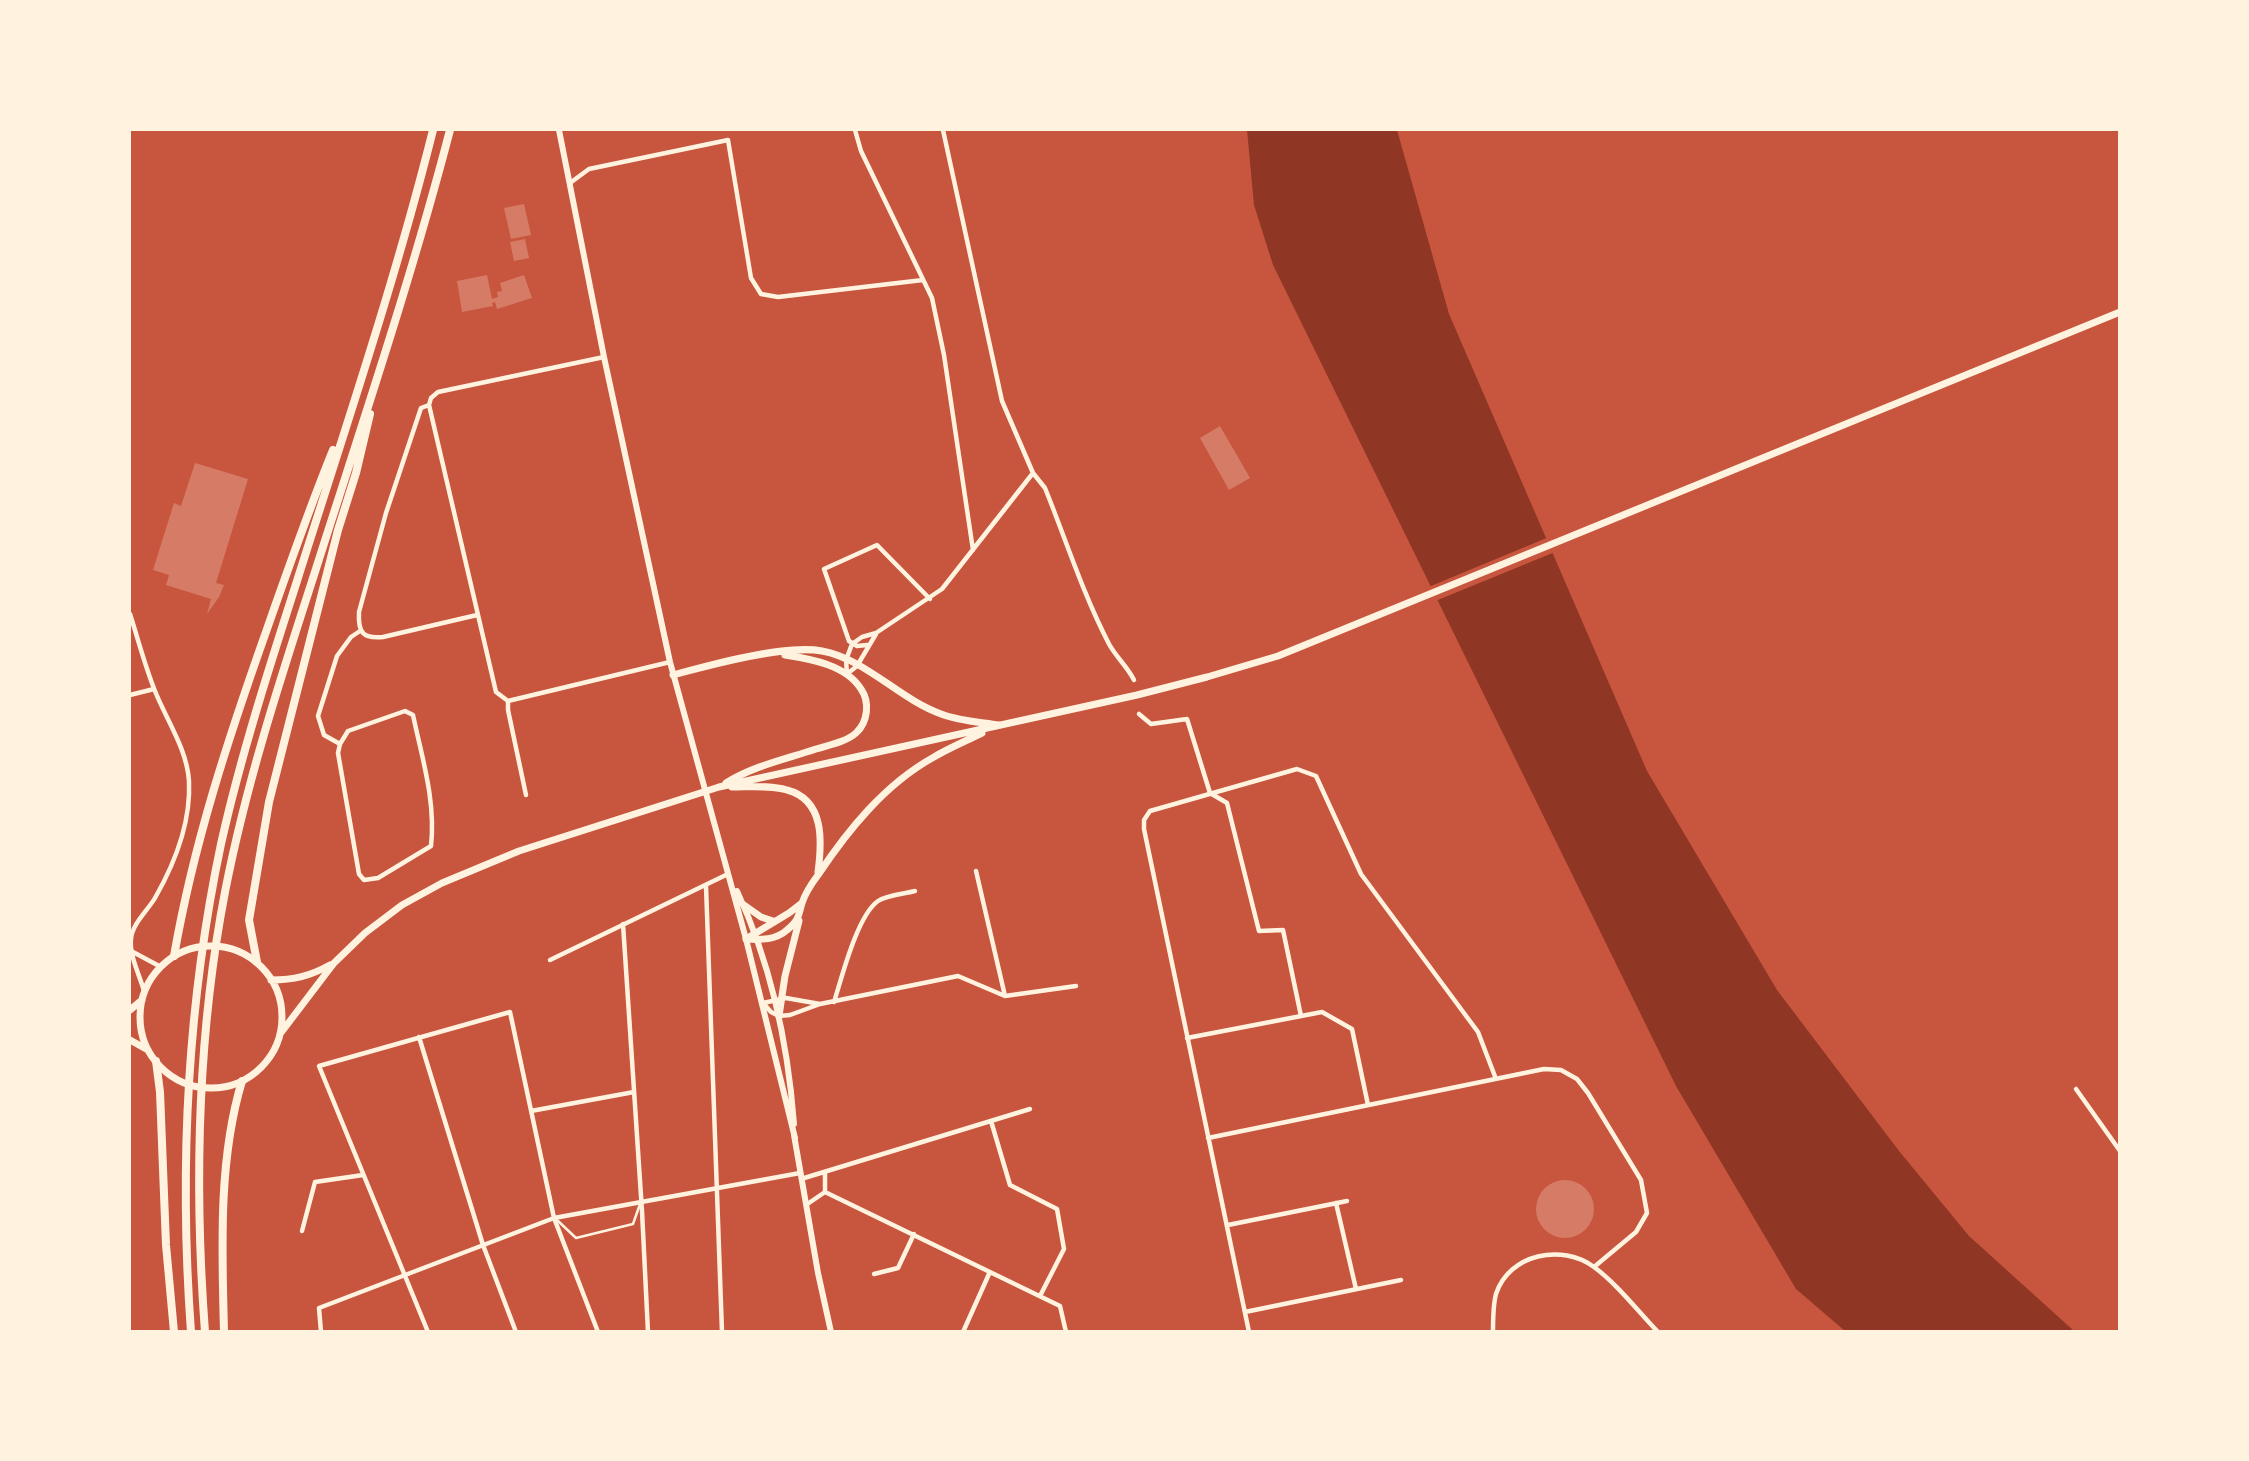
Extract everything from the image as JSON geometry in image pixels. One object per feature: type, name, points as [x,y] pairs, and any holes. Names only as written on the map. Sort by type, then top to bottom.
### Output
[{"type":"highway","points":[[191,1332],[184,1212],[185,1137],[196,1000],[212,892],[238,777],[409,219],[433,130]]},
{"type":"highway","points":[[205,1332],[198,1200],[198,1135],[207,1013],[225,894],[251,780],[277,689],[424,227],[450,130]]},
{"type":"highway","points":[[257,962],[249,920],[269,802],[387,346]]},
{"type":"highway","points":[[174,956],[195,850],[221,761],[315,494],[352,405]]},
{"type":"highway","points":[[156,1061],[160,1092],[165,1233],[174,1332]]},
{"type":"highway","points":[[224,1332],[222,1228],[236,1099],[242,1081]]},
{"type":"main road","points":[[280,1034],[280,1000],[271,980],[257,962],[240,952],[214,946],[188,950],[174,956],[161,967],[144,991],[141,1026],[148,1050],[156,1061],[176,1079],[194,1086],[214,1088],[242,1081],[266,1062],[280,1034],[334,963],[365,933],[402,905],[442,883],[519,852],[719,787],[1052,715],[1208,677],[1278,656],[2119,312]]},
{"type":"main road","points":[[673,675],[774,653],[814,650],[846,660],[940,714],[1004,726]]},
{"type":"main road","points":[[719,787],[738,776],[838,743],[856,733],[866,719],[867,703],[861,688],[847,674],[811,660],[774,653]]},
{"type":"main road","points":[[779,1016],[778,998],[803,902],[817,876],[861,817],[905,776],[932,758],[992,728]]},
{"type":"main road","points":[[719,787],[788,790],[804,799],[816,814],[822,833],[817,876]]},
{"type":"main road","points":[[757,936],[773,921],[789,914],[803,902]]},
{"type":"main road","points":[[744,905],[761,917],[773,921]]},
{"type":"main road","points":[[746,939],[757,936],[774,938],[785,933],[800,918]]},
{"type":"main road","points":[[271,980],[292,980],[310,975],[334,963]]},
{"type":"main road","points":[[130,1010],[142,1000]]},
{"type":"main road","points":[[130,1040],[148,1050]]},
{"type":"street","points":[[559,130],[604,357],[673,675],[763,1003],[795,1138]]},
{"type":"street","points":[[855,130],[861,152],[932,298],[944,355],[973,550]]},
{"type":"street","points":[[943,130],[1002,401],[1033,473],[1045,488],[1100,625],[1111,648],[1127,666],[1133,680]]},
{"type":"street","points":[[569,184],[589,169],[728,140],[751,278],[761,294],[778,296],[923,280]]},
{"type":"street","points":[[508,701],[496,692],[492,682],[429,405],[431,398],[438,392],[604,357]]},
{"type":"street","points":[[429,405],[421,408],[386,513],[359,612],[358,626],[360,631],[372,638],[383,637],[477,615]]},
{"type":"street","points":[[847,674],[846,660],[855,640],[876,633],[942,589],[1033,473]]},
{"type":"street","points":[[852,644],[846,634],[824,569],[877,545],[930,599]]},
{"type":"street","points":[[130,614],[154,689],[183,755],[188,779],[188,806],[170,868],[154,900],[134,927],[131,939],[144,991]]},
{"type":"street","points":[[340,744],[324,735],[318,716],[337,656],[351,637],[360,631]]},
{"type":"street","points":[[847,674],[857,666],[876,633]]},
{"type":"street","points":[[852,644],[867,645]]},
{"type":"street","points":[[508,701],[670,662]]},
{"type":"street","points":[[130,695],[154,689]]},
{"type":"street","points":[[508,701],[526,795]]},
{"type":"street","points":[[405,711],[413,715],[429,786],[433,827],[431,846],[378,878],[364,880],[359,874],[338,753],[340,744],[348,731],[405,711]]},
{"type":"street","points":[[1139,714],[1151,724],[1187,719],[1210,793],[1227,803],[1259,931],[1283,930],[1301,1016]]},
{"type":"street","points":[[1249,1332],[1144,829],[1144,820],[1150,811],[1297,769],[1316,776],[1361,874],[1478,1032],[1496,1079]]},
{"type":"street","points":[[976,871],[1005,996]]},
{"type":"street","points":[[550,960],[729,874]]},
{"type":"street","points":[[729,874],[757,936],[778,998]]},
{"type":"street","points":[[706,886],[722,1332]]},
{"type":"street","points":[[834,1002],[852,946],[870,910],[880,900],[915,891]]},
{"type":"street","points":[[623,924],[648,1332]]},
{"type":"street","points":[[132,951],[161,967]]},
{"type":"street","points":[[763,1003],[779,1016],[807,1011],[820,1004],[958,976],[1005,996],[1076,986]]},
{"type":"street","points":[[763,1003],[778,998],[795,998],[820,1004]]},
{"type":"street","points":[[428,1332],[319,1066],[510,1012],[554,1218],[598,1332]]},
{"type":"street","points":[[1187,1038],[1322,1012],[1352,1029],[1368,1105]]},
{"type":"street","points":[[779,1016],[805,1205],[831,1332]]},
{"type":"street","points":[[419,1037],[483,1245],[516,1332]]},
{"type":"street","points":[[1208,1138],[1544,1069],[1561,1070],[1577,1079],[1588,1093],[1641,1180],[1647,1213],[1636,1232],[1594,1267]]},
{"type":"street","points":[[2076,1089],[2119,1151]]},
{"type":"street","points":[[531,1111],[634,1092]]},
{"type":"street","points":[[321,1332],[319,1308],[404,1273],[554,1218],[716,1188],[825,1172],[1030,1109]]},
{"type":"street","points":[[992,1121],[1010,1185],[1058,1209],[1063,1249],[1040,1296]]},
{"type":"street","points":[[825,1172],[825,1192]]},
{"type":"street","points":[[302,1231],[314,1182],[363,1175]]},
{"type":"street","points":[[805,1205],[825,1192]]},
{"type":"street","points":[[825,1192],[1060,1307],[1066,1332]]},
{"type":"street","points":[[1228,1226],[1348,1201]]},
{"type":"street","points":[[1336,1203],[1356,1289]]},
{"type":"street","points":[[874,1274],[898,1268],[914,1234]]},
{"type":"street","points":[[1493,1332],[1496,1294],[1514,1266],[1527,1259],[1555,1253],[1580,1258],[1594,1267],[1658,1332]]},
{"type":"street","points":[[963,1332],[989,1274]]},
{"type":"street","points":[[1245,1312],[1401,1280]]},
{"type":"lane","points":[[554,1218],[576,1238],[633,1224],[642,1201]]},
{"type":"shaded area","points":[[1247,130],[1397,130],[1449,314],[1647,771],[1777,990],[1899,1151],[1969,1236],[2074,1331],[1845,1331],[1796,1289],[1676,1086],[1273,265],[1254,205]]},
{"type":"pier","points":[[1549,537],[1555,552],[1433,602],[1426,588]]},
{"type":"building","points":[[524,204],[531,235],[511,239],[504,208]]},
{"type":"building","points":[[525,239],[529,258],[514,261],[510,242]]},
{"type":"building","points":[[487,275],[492,299],[498,297],[497,292],[502,291],[500,283],[524,275],[532,298],[497,309],[495,302],[492,303],[493,306],[462,312],[457,281]]},
{"type":"building","points":[[1220,426],[1250,478],[1229,490],[1200,438]]},
{"type":"building","points":[[195,463],[248,479],[216,583],[224,585],[207,614],[211,599],[166,585],[169,575],[153,570],[174,503],[181,506]]},
{"type":"building","points":[[1559,1180],[1571,1180],[1586,1188],[1594,1203],[1594,1215],[1586,1230],[1571,1238],[1559,1238],[1544,1230],[1536,1215],[1536,1203],[1544,1188]]}]
